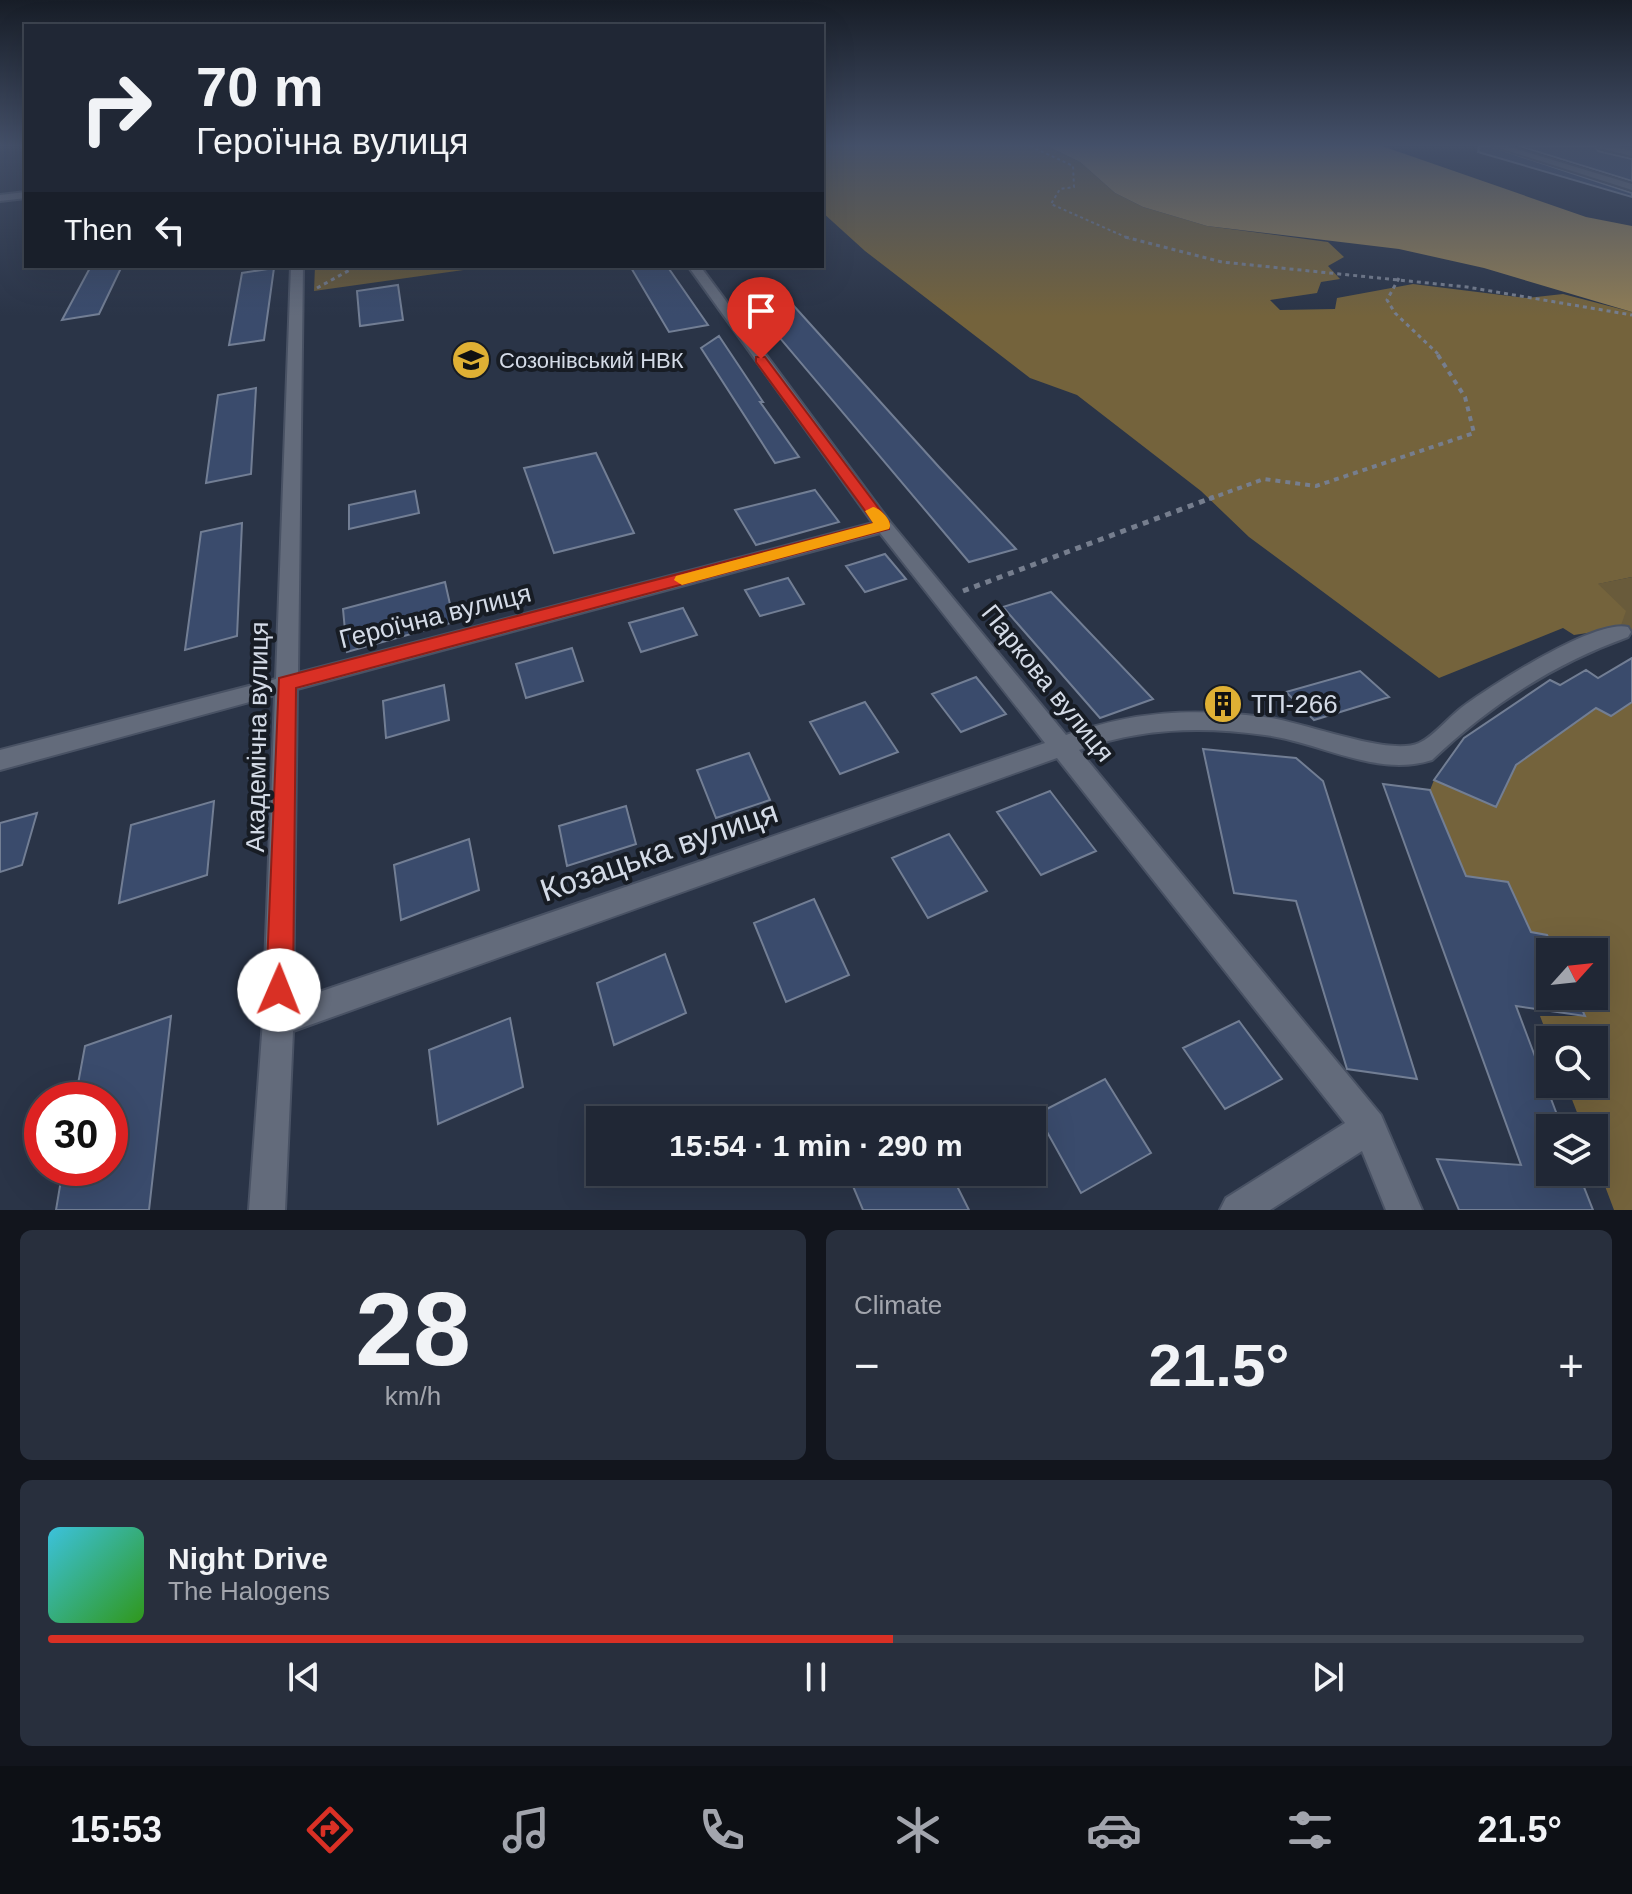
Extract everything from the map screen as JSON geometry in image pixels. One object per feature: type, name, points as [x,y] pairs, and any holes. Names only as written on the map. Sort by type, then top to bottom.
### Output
[{"type":"street","name":"Академічна вулиця","points":[[267,1210],[278,1021],[297,268]]},
{"type":"street","name":"Паркова вулиця","points":[[695,268],[884,526],[1369,1127],[1404,1210]]},
{"type":"street","name":"Героїчна вулиця","points":[[0,760],[884,526]]},
{"type":"street","name":"Козацька вулиця","points":[[278,1021],[1114,728],[1170,720],[1266,726],[1332,741],[1375,755],[1424,753],[1462,717],[1526,674],[1591,642],[1621,632]]},
{"type":"street","points":[[1238,1210],[1369,1127]]},
{"type":"path","points":[[1052,202],[1088,223],[1156,249],[1228,264],[1399,278],[1531,295],[1632,315]]},
{"type":"path","points":[[295,300],[353,268]]},
{"type":"path","points":[[944,598],[1264,479],[1316,486],[1474,433],[1471,406],[1430,344],[1392,314],[1387,300],[1399,278]]},
{"type":"shaded area","points":[[824,202],[1134,202],[1207,226],[1328,242],[1344,257],[1328,266],[1340,279],[1321,282],[1317,293],[1270,300],[1280,310],[1335,309],[1337,298],[1413,284],[1527,298],[1563,294],[1632,312],[1632,577],[1598,584],[1626,611],[1620,628],[1574,635],[1563,628],[1439,678],[1249,537],[1201,491],[1077,395],[1030,378],[865,251],[824,214]]},
{"type":"shaded area","points":[[1134,202],[1544,202],[1586,217],[1632,226],[1632,312],[1484,268],[1399,249],[1207,226]]},
{"type":"shaded area","points":[[315,268],[478,268],[314,291]]},
{"type":"shaded area","points":[[1632,577],[1632,634],[1620,628],[1597,584]]},
{"type":"shaded area","points":[[1632,702],[1632,1210],[1614,1210],[1605,1186],[1608,1186],[1608,1114],[1578,1114],[1571,1098],[1608,1098],[1608,1026],[1544,1026],[1540,1016],[1585,1016],[1582,1010],[1608,1010],[1608,938],[1548,938],[1531,932],[1508,882],[1466,876],[1430,790],[1434,780],[1496,807],[1516,765],[1596,708],[1611,716]]},
{"type":"building","points":[[90,268],[121,268],[99,314],[62,320]]},
{"type":"building","points":[[274,268],[264,340],[229,345],[242,273]]},
{"type":"building","points":[[631,268],[668,268],[708,325],[669,332]]},
{"type":"building","points":[[398,285],[403,320],[360,326],[357,291]]},
{"type":"building","points":[[793,305],[1016,549],[969,562],[758,312]]},
{"type":"building","points":[[719,336],[799,457],[775,463],[701,348]]},
{"type":"building","points":[[256,388],[251,474],[206,483],[218,395]]},
{"type":"building","points":[[596,453],[634,533],[554,553],[524,468]]},
{"type":"building","points":[[815,490],[839,522],[756,545],[735,510]]},
{"type":"building","points":[[415,491],[419,513],[349,529],[349,505]]},
{"type":"building","points":[[242,523],[237,636],[185,650],[201,532]]},
{"type":"building","points":[[885,554],[906,579],[865,592],[846,566]]},
{"type":"building","points":[[788,578],[804,604],[760,616],[745,590]]},
{"type":"building","points":[[445,582],[454,622],[347,652],[343,609]]},
{"type":"building","points":[[1051,592],[1153,699],[1100,718],[1003,607]]},
{"type":"building","points":[[683,608],[697,635],[641,652],[629,623]]},
{"type":"building","points":[[572,648],[583,681],[526,698],[516,664]]},
{"type":"building","points":[[1632,658],[1632,702],[1611,716],[1596,708],[1516,765],[1496,807],[1434,780],[1464,738],[1550,680],[1560,685],[1586,670],[1598,678]]},
{"type":"building","points":[[1360,671],[1389,697],[1314,720],[1286,692]]},
{"type":"building","points":[[976,677],[1006,714],[961,732],[932,694]]},
{"type":"building","points":[[444,685],[449,720],[386,738],[383,701]]},
{"type":"building","points":[[865,702],[898,752],[840,774],[810,722]]},
{"type":"building","points":[[1203,749],[1296,758],[1323,781],[1417,1079],[1347,1069],[1296,901],[1234,893]]},
{"type":"building","points":[[749,753],[770,800],[716,818],[697,770]]},
{"type":"building","points":[[1383,784],[1430,790],[1466,876],[1508,882],[1531,932],[1548,938],[1536,938],[1536,1009],[1516,1006],[1536,1059],[1536,1098],[1551,1098],[1557,1114],[1536,1114],[1536,1186],[1584,1186],[1593,1210],[1459,1210],[1437,1159],[1521,1165]]},
{"type":"building","points":[[1050,791],[1096,851],[1041,875],[997,812]]},
{"type":"building","points":[[214,801],[207,875],[119,903],[131,825]]},
{"type":"building","points":[[626,806],[636,844],[567,866],[559,826]]},
{"type":"building","points":[[37,813],[22,865],[0,872],[0,823]]},
{"type":"building","points":[[949,834],[987,891],[928,918],[892,858]]},
{"type":"building","points":[[469,839],[479,890],[401,920],[394,865]]},
{"type":"building","points":[[814,899],[849,975],[786,1002],[754,923]]},
{"type":"building","points":[[665,954],[686,1013],[614,1045],[597,983]]},
{"type":"building","points":[[1544,1010],[1582,1010],[1585,1016]]},
{"type":"building","points":[[171,1016],[149,1210],[56,1210],[60,1186],[128,1186],[128,1082],[78,1082],[85,1046]]},
{"type":"building","points":[[510,1018],[523,1087],[438,1124],[429,1050]]},
{"type":"building","points":[[1239,1021],[1282,1079],[1225,1109],[1183,1048]]},
{"type":"building","points":[[1105,1079],[1151,1153],[1081,1193],[1046,1130],[1046,1109]]},
{"type":"building","points":[[853,1186],[957,1186],[969,1210],[863,1210]]},
{"type":"slow traffic","points":[[682,580],[884,526],[873,511]]},
{"type":"place","name":"Созонівський НВК","points":[[471,360]]},
{"type":"place","name":"ТП-266","points":[[1223,704]]},
{"type":"route","points":[[279,990],[286,684],[884,526],[761,359]]}]
